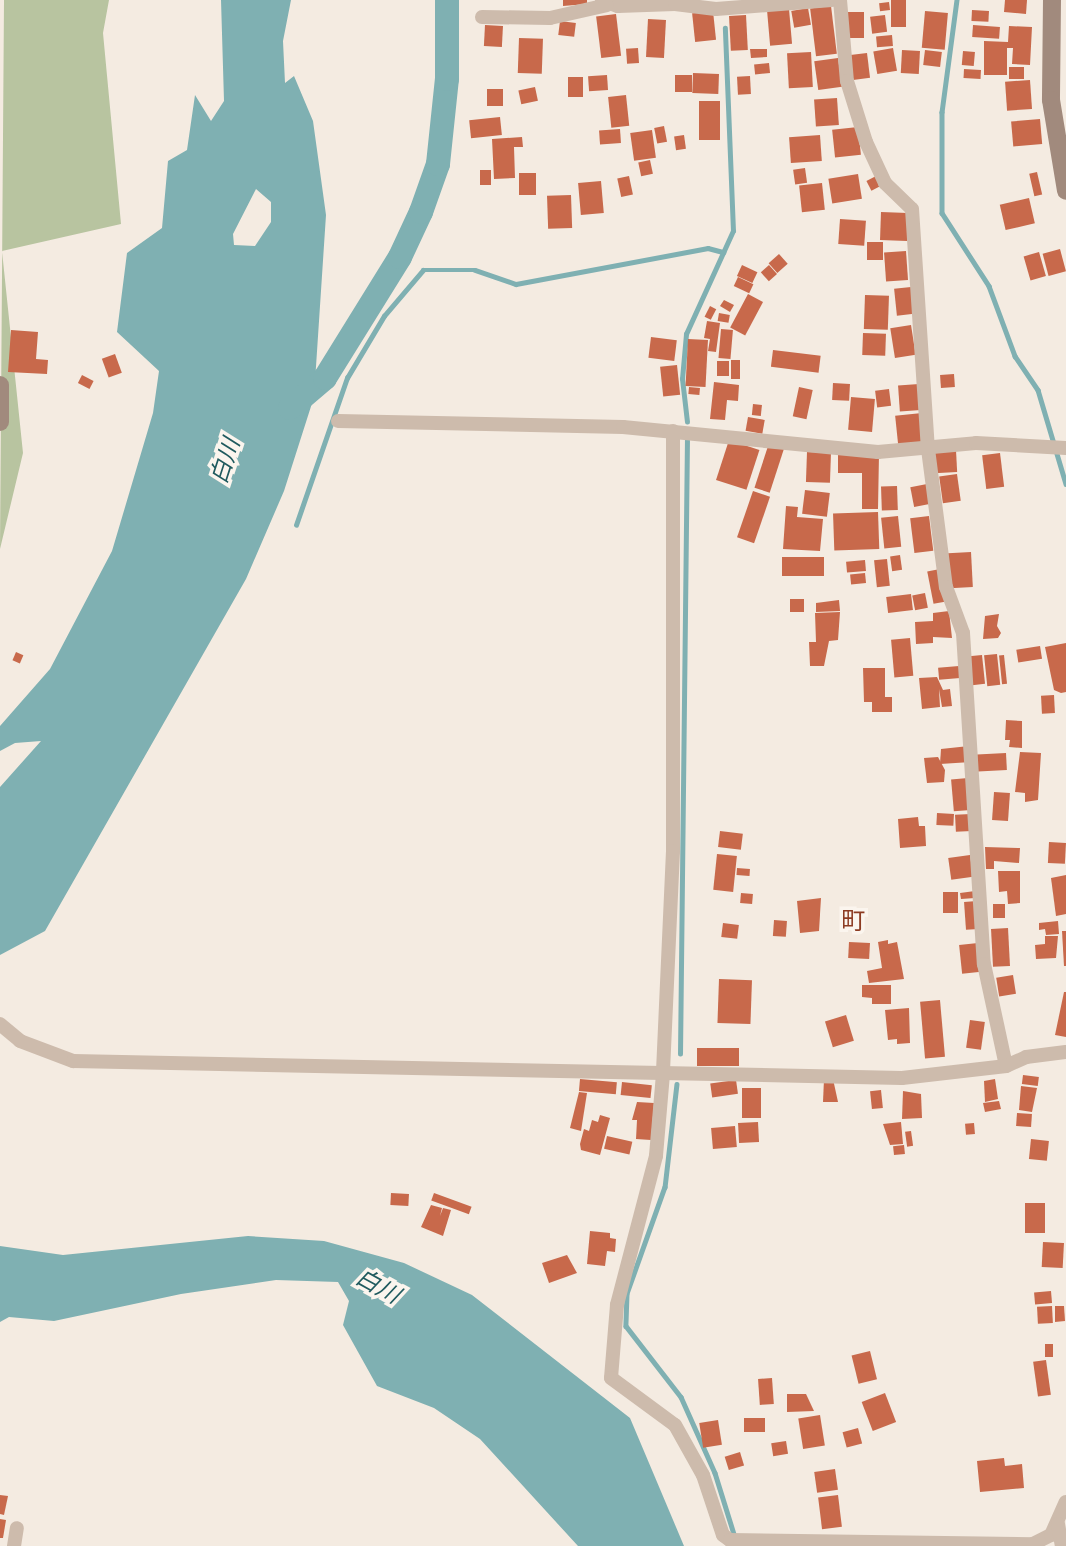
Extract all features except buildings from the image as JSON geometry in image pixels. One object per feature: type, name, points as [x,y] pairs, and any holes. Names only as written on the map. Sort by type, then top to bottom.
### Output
[{"type":"main road","points":[[1052,0],[1051,100],[1066,191]]},
{"type":"main road","points":[[0,385],[0,422]]},
{"type":"street","points":[[482,17],[550,18],[604,3],[675,4],[716,9],[832,0]]},
{"type":"street","points":[[840,0],[847,81],[866,142],[885,183],[912,209],[928,449],[946,587],[963,633],[984,964],[1006,1066]]},
{"type":"street","points":[[338,421],[673,431],[878,452],[976,443],[1041,449],[1066,448]]},
{"type":"street","points":[[673,431],[673,851],[663,1074],[656,1156],[617,1306],[610,1373],[676,1424],[704,1475],[723,1535],[753,1542],[1033,1544],[1042,1542],[1058,1524],[1066,1502]]},
{"type":"street","points":[[2,1026],[20,1041],[73,1061],[902,1078],[1006,1066],[1026,1057],[1066,1052]]},
{"type":"street","points":[[1058,1524],[1062,1546]]},
{"type":"street","points":[[14,1546],[17,1528]]},
{"type":"green space","points":[[4,0],[109,0],[103,33],[121,224],[2,251]]},
{"type":"green space","points":[[2,253],[23,453],[0,549]]},
{"type":"water","name":"白川","points":[[221,0],[291,0],[283,41],[285,83],[294,76],[313,121],[326,215],[314,397],[284,491],[246,579],[45,931],[0,955],[0,787],[41,741],[15,743],[0,751],[0,726],[50,669],[112,551],[153,413],[159,371],[117,332],[127,253],[162,228],[168,161],[187,150],[195,95],[211,121],[224,101]],"holes":[[[256,189],[271,202],[271,222],[255,246],[234,245],[233,234]]]},
{"type":"water","name":"白川","points":[[248,1236],[324,1241],[404,1263],[472,1295],[630,1418],[684,1546],[578,1546],[480,1439],[434,1408],[377,1386],[343,1325],[349,1301],[338,1282],[276,1280],[181,1294],[54,1321],[9,1317],[0,1322],[0,1246],[63,1255]]},
{"type":"waterway","points":[[290,408],[325,378],[400,257],[421,212],[438,164],[447,79],[447,0]]},
{"type":"waterway","points":[[957,0],[942,112],[942,213],[989,286],[1015,356],[1038,390],[1066,484]]},
{"type":"waterway","points":[[687,422],[682,379],[686,334],[733,231],[725,28]]},
{"type":"waterway","points":[[296,525],[347,378],[384,316],[423,270],[475,270],[516,284],[708,248],[723,252]]},
{"type":"waterway","points":[[680,1054],[687,438]]},
{"type":"waterway","points":[[677,1084],[665,1187],[627,1294],[626,1326],[681,1397],[715,1473],[734,1534]]},
{"type":"district","name":"町","points":[[853,922]]}]
